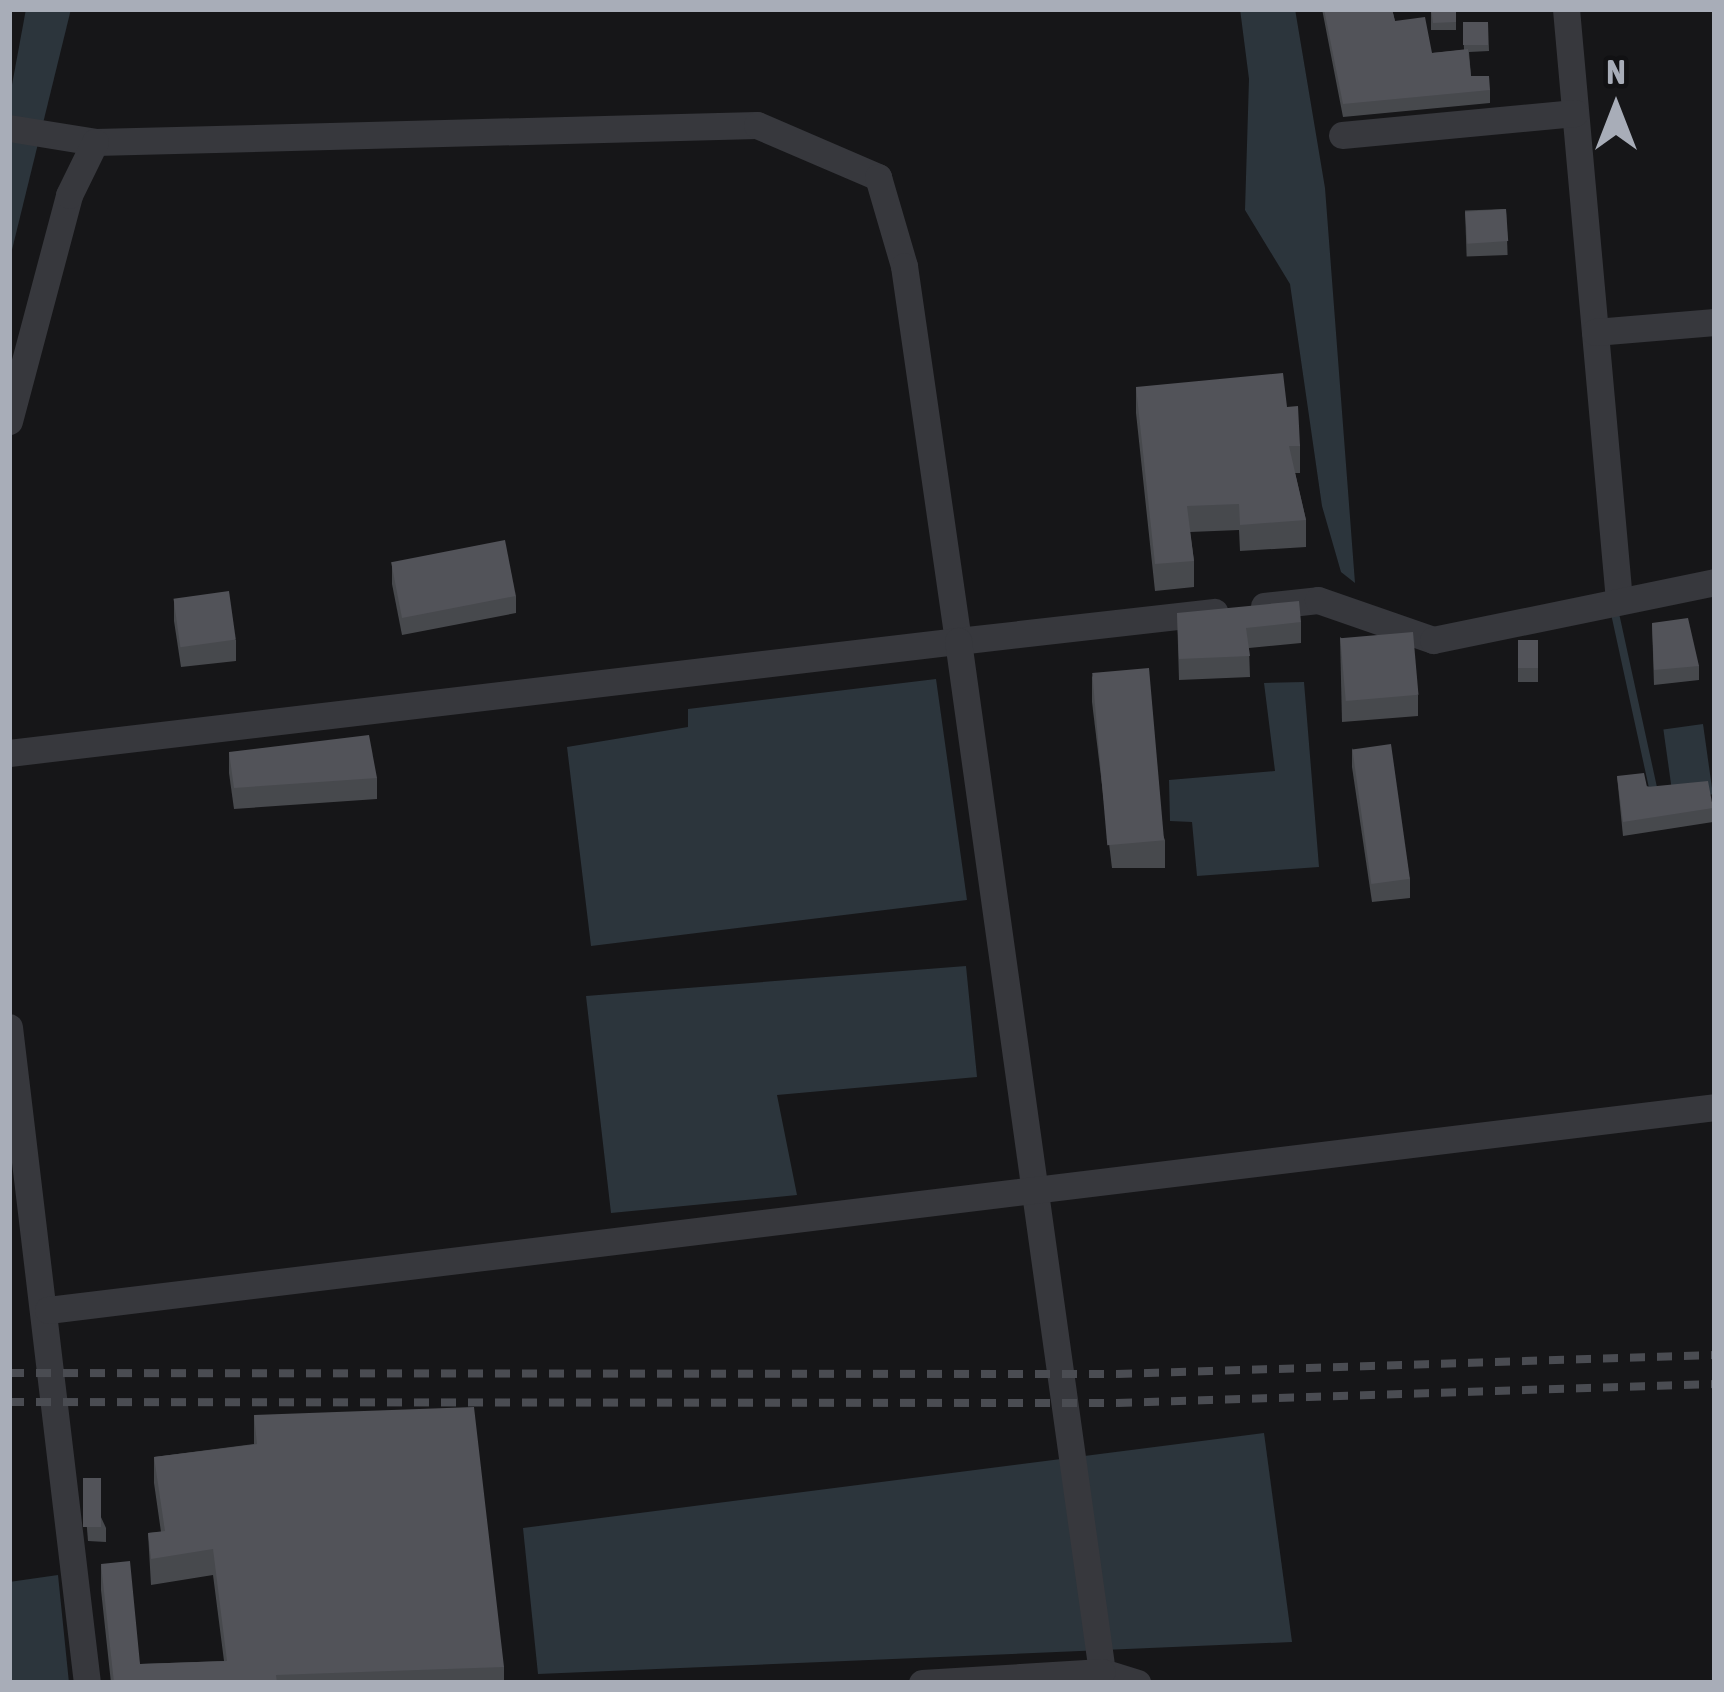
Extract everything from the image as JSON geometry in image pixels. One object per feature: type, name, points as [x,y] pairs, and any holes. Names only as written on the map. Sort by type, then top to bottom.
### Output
[{"type":"street","points":[[1566,9],[1619,602]]},
{"type":"street","points":[[1342,135],[1575,113]]},
{"type":"street","points":[[9,128],[94,142],[757,124],[878,177],[904,266],[1102,1672]]},
{"type":"street","points":[[9,421],[69,195],[94,142]]},
{"type":"street","points":[[1595,332],[1715,322]]},
{"type":"street","points":[[9,753],[1318,600],[1432,640],[1715,582]]},
{"type":"street","points":[[9,1027],[48,1310],[87,1683]]},
{"type":"street","points":[[48,1310],[1715,1107]]},
{"type":"street","points":[[922,1683],[1102,1672],[1137,1683]]},
{"type":"shaded area","points":[[26,9],[71,9],[9,262],[9,101]]},
{"type":"shaded area","points":[[1240,9],[1295,9],[1325,188],[1355,583],[1341,572],[1322,506],[1290,284],[1245,210],[1249,79]]},
{"type":"shaded area","points":[[936,679],[967,900],[591,946],[567,747],[688,727],[688,709]]},
{"type":"shaded area","points":[[1304,682],[1319,867],[1197,876],[1192,822],[1170,821],[1169,780],[1275,771],[1264,683]]},
{"type":"shaded area","points":[[1703,724],[1713,794],[1673,800],[1663,730]]},
{"type":"shaded area","points":[[966,966],[977,1077],[777,1095],[797,1195],[611,1213],[586,996]]},
{"type":"shaded area","points":[[1264,1433],[1292,1642],[538,1674],[523,1528]]},
{"type":"shaded area","points":[[58,1575],[69,1683],[9,1683],[9,1582]]},
{"type":"building","points":[[1324,9],[1392,9],[1395,21],[1425,17],[1432,53],[1468,49],[1471,76],[1489,76],[1490,90],[1343,104]]},
{"type":"building","points":[[1431,9],[1456,9],[1456,22],[1433,23]]},
{"type":"building","points":[[1463,22],[1488,22],[1488,45],[1463,45]]},
{"type":"building","points":[[1506,209],[1508,241],[1467,244],[1465,212]]},
{"type":"building","points":[[1283,373],[1287,407],[1298,406],[1300,446],[1289,446],[1306,520],[1240,525],[1239,504],[1187,506],[1194,561],[1155,564],[1136,387]]},
{"type":"building","points":[[505,540],[516,596],[402,618],[391,562]]},
{"type":"building","points":[[229,591],[236,640],[180,647],[174,599]]},
{"type":"building","points":[[1299,601],[1301,622],[1246,628],[1250,656],[1179,659],[1177,613]]},
{"type":"building","points":[[1688,618],[1699,666],[1654,670],[1652,623]]},
{"type":"building","points":[[1413,632],[1418,695],[1346,701],[1340,638]]},
{"type":"building","points":[[1518,640],[1538,640],[1538,668],[1518,668]]},
{"type":"building","points":[[1149,668],[1164,840],[1107,845],[1092,673]]},
{"type":"building","points":[[369,735],[377,778],[234,788],[229,752]]},
{"type":"building","points":[[1391,744],[1410,879],[1371,884],[1352,749]]},
{"type":"building","points":[[1644,773],[1647,787],[1708,781],[1713,808],[1623,822],[1617,776]]},
{"type":"building","points":[[474,1407],[504,1667],[276,1675],[277,1683],[114,1683],[101,1564],[130,1561],[140,1664],[227,1661],[213,1549],[151,1559],[148,1533],[165,1531],[154,1457],[257,1444],[254,1415]]},
{"type":"building","points":[[83,1478],[101,1478],[101,1527],[83,1527]]},
{"type":"waterway","points":[[1616,618],[1654,792]]},
{"type":"railway","points":[[9,1373],[1117,1374],[1715,1355]]},
{"type":"railway","points":[[9,1402],[1117,1403],[1715,1384]]}]
